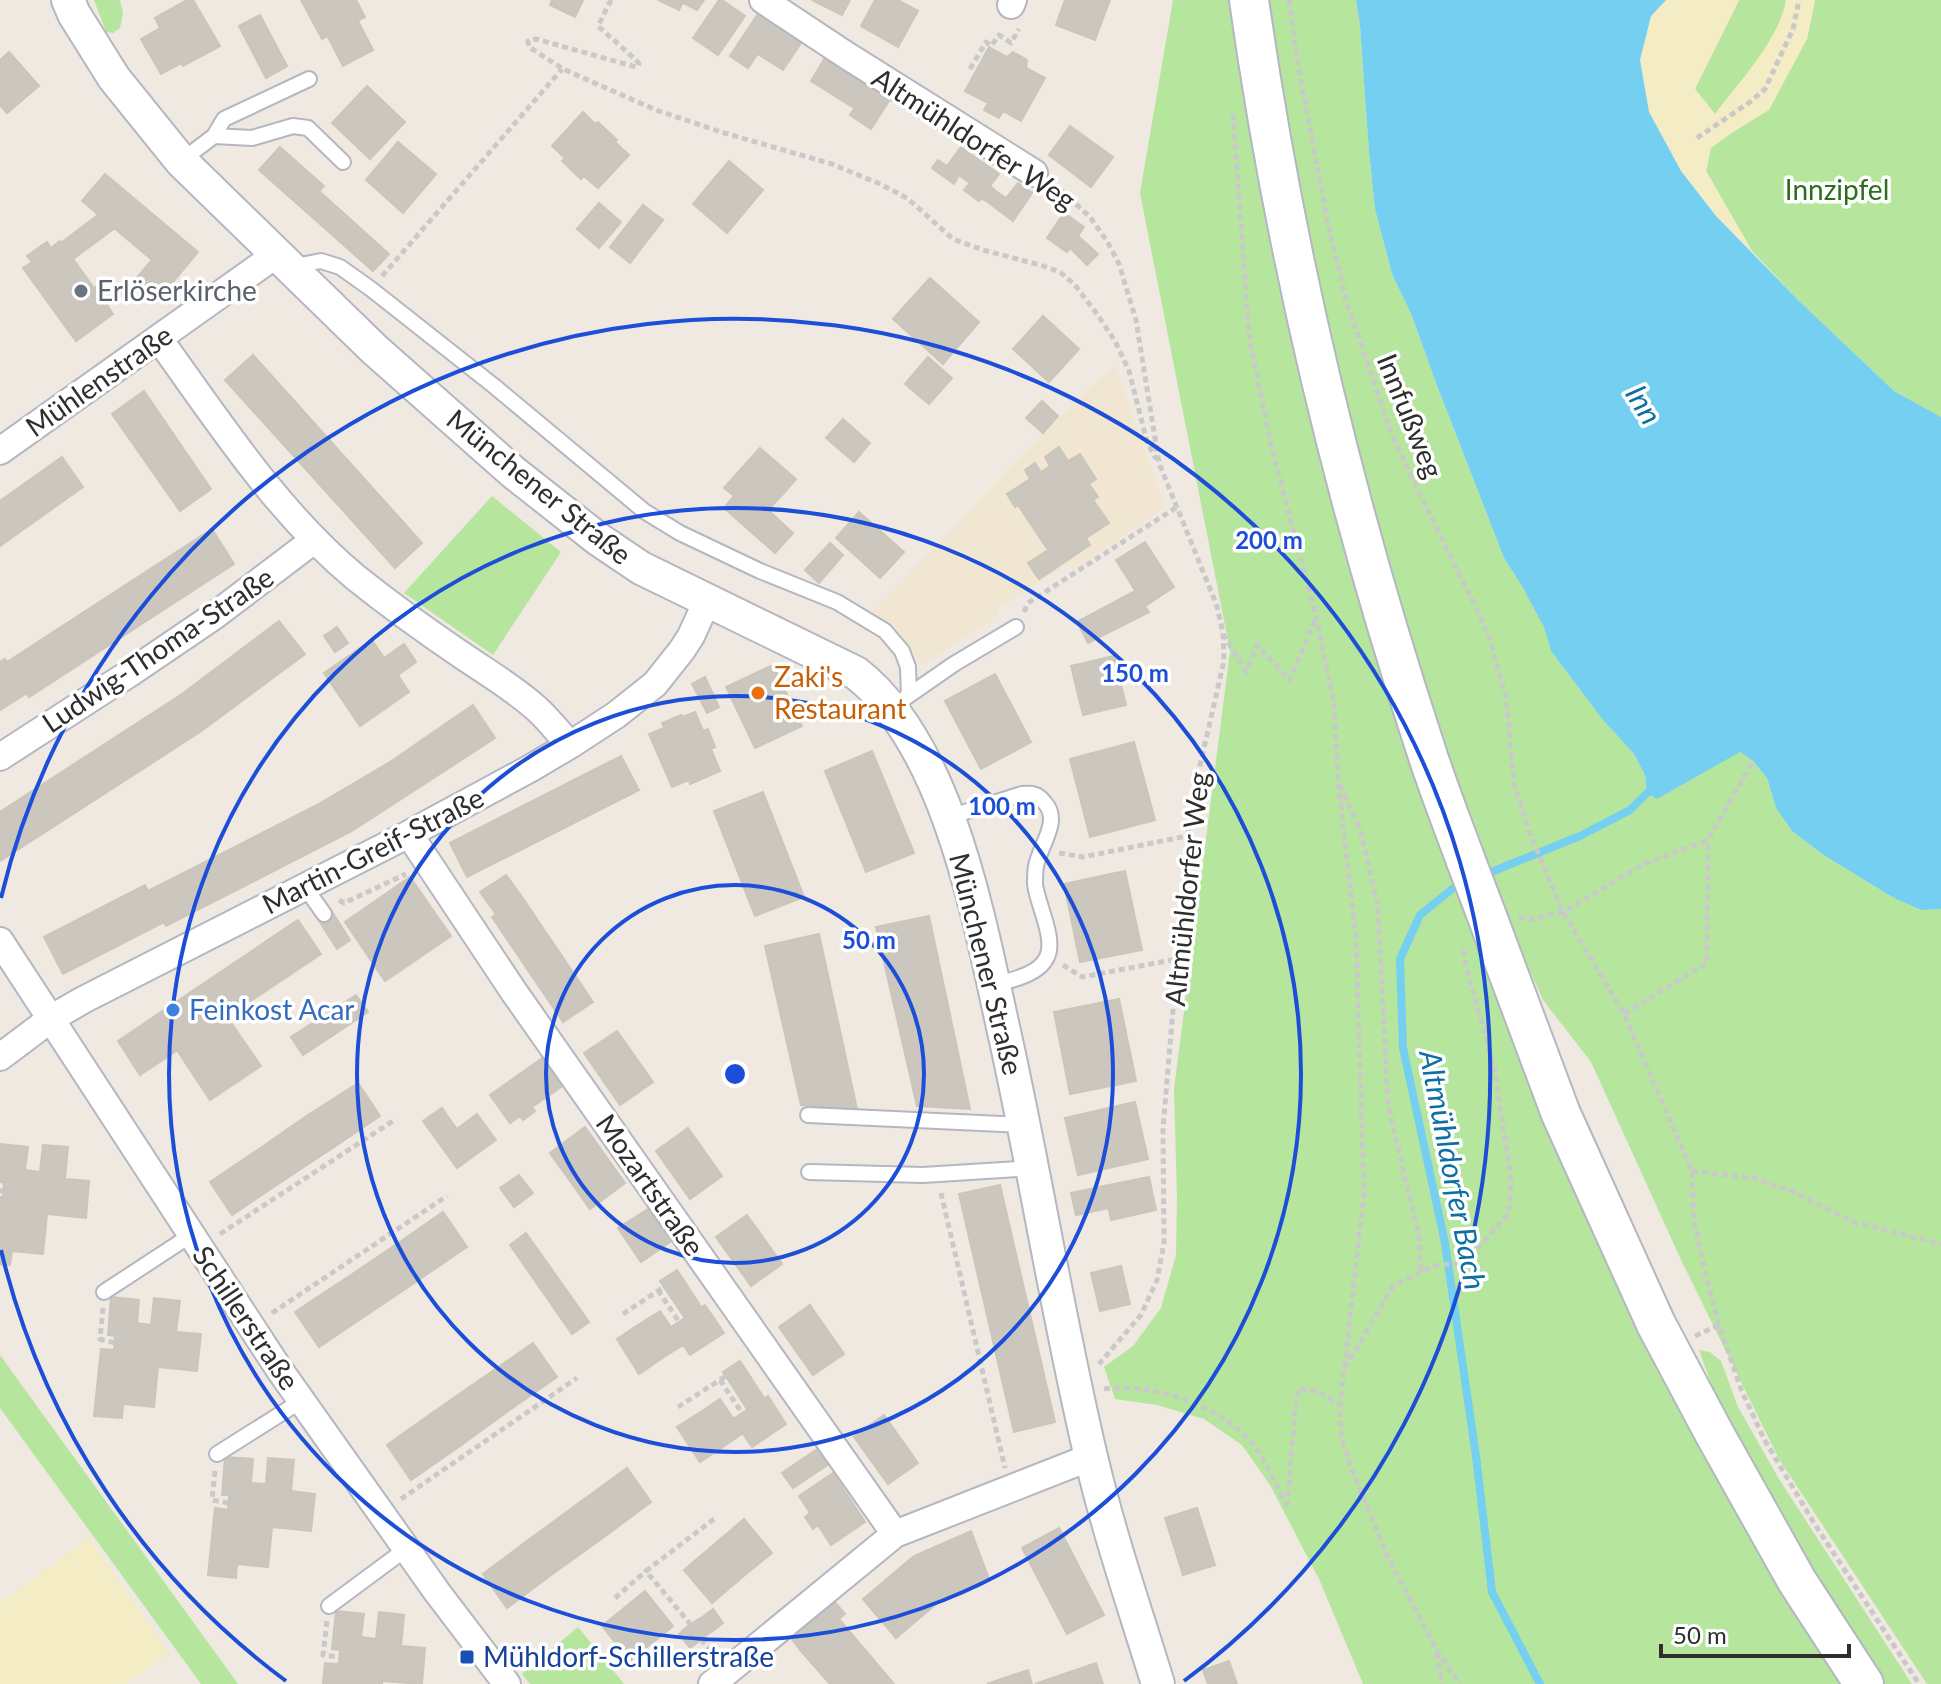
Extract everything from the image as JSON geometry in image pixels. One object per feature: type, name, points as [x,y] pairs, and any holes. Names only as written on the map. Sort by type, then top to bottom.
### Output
[{"type":"main road","points":[[1249,0],[1284,213],[1340,463],[1425,748],[1466,861],[1561,1114],[1656,1324],[1797,1581],[1864,1684]]},
{"type":"street","name":"Münchener Straße","points":[[68,0],[114,78],[181,161],[386,360],[553,505],[641,568],[856,673],[900,701],[904,724],[920,751],[949,817],[971,892],[1024,1125],[1091,1457],[1112,1538],[1158,1684]]},
{"type":"street","name":"Altmühldorfer Weg","points":[[763,0],[1034,173]]},
{"type":"street","name":"Mühlenstraße","points":[[0,451],[159,339],[283,260]]},
{"type":"street","points":[[159,339],[261,478],[314,540],[407,618],[537,709],[570,745]]},
{"type":"street","name":"Ludwig-Thoma-Straße","points":[[0,757],[214,616],[314,540]]},
{"type":"street","name":"Martin-Greif-Straße","points":[[0,1057],[52,1018],[83,1000],[409,834],[570,745],[616,715],[655,684],[691,636],[707,601]]},
{"type":"street","name":"Mozartstraße","points":[[409,834],[514,992],[895,1534]]},
{"type":"street","name":"Schillerstraße","points":[[0,941],[301,1401],[507,1684]]},
{"type":"street","points":[[712,1684],[895,1534],[1091,1457]]},
{"type":"lane","points":[[181,161],[214,136],[224,119],[309,79]]},
{"type":"lane","points":[[214,136],[252,138],[293,126],[308,128],[343,162]]},
{"type":"lane","name":"Münchener Straße","points":[[283,260],[321,261],[340,267],[494,386],[644,511],[680,533],[760,571],[837,602],[885,631],[902,651],[908,667],[900,701]]},
{"type":"lane","points":[[900,701],[1016,627]]},
{"type":"lane","points":[[949,817],[1031,793],[1040,797],[1052,814],[1036,866],[1035,885],[1049,937],[1048,956],[1039,968],[993,985]]},
{"type":"lane","points":[[305,887],[324,914]]},
{"type":"lane","points":[[808,1115],[1024,1125]]},
{"type":"lane","points":[[809,1172],[937,1174],[1033,1168]]},
{"type":"lane","points":[[104,1292],[195,1241]]},
{"type":"lane","points":[[217,1454],[301,1401]]},
{"type":"lane","points":[[329,1606],[406,1549]]},
{"type":"path","points":[[611,0],[598,26],[639,64],[636,67],[536,39],[528,41],[529,47],[563,69],[656,110],[832,164],[880,184],[907,198],[953,239],[1060,272],[1075,285],[1115,341],[1129,371],[1147,442],[1159,463]]},
{"type":"path","name":"Innfußweg","points":[[1289,0],[1329,229],[1346,300],[1391,432],[1491,643],[1506,698],[1514,783],[1543,868],[1563,912],[1624,1014],[1692,1171]]},
{"type":"path","points":[[1697,138],[1765,89],[1793,29],[1799,0]]},
{"type":"path","points":[[970,69],[986,42],[991,46],[999,35],[1011,43],[1026,17],[1012,2]]},
{"type":"path","points":[[371,289],[563,69]]},
{"type":"path","points":[[1233,112],[1249,336],[1272,449],[1316,616],[1334,704],[1338,781],[1356,938],[1364,1193],[1340,1405],[1341,1436],[1389,1559],[1436,1649],[1460,1684]]},
{"type":"path","name":"Altmühldorfer Weg","points":[[1034,173],[1062,191],[1090,217],[1119,264],[1136,320],[1159,463],[1217,606],[1223,633],[1224,661],[1190,809],[1187,836],[1163,1128],[1164,1243],[1157,1280],[1141,1315],[1116,1344]]},
{"type":"path","points":[[1016,627],[1028,603],[1177,507]]},
{"type":"path","points":[[1223,633],[1246,672],[1257,645],[1290,680],[1316,616]]},
{"type":"path","points":[[1624,1014],[1707,963],[1708,840],[1753,761]]},
{"type":"path","points":[[1338,781],[1361,832],[1378,907],[1388,1105],[1419,1237],[1421,1272]]},
{"type":"path","points":[[1042,850],[1083,857],[1187,836]]},
{"type":"path","points":[[1344,1370],[1393,1286],[1434,1266],[1465,1262],[1509,1213],[1511,1179],[1494,1067],[1465,963],[1488,921],[1529,920],[1563,912],[1642,865],[1708,840]]},
{"type":"path","points":[[1048,956],[1082,977],[1177,959]]},
{"type":"path","points":[[195,1241],[396,1119]]},
{"type":"path","points":[[1919,1684],[1814,1523],[1764,1439],[1741,1389],[1705,1272],[1693,1214],[1692,1171],[1753,1178],[1794,1192],[1853,1222],[1941,1244]]},
{"type":"path","points":[[937,1174],[1010,1488]]},
{"type":"path","points":[[251,1327],[447,1196]]},
{"type":"path","points":[[623,1314],[661,1288],[679,1322]]},
{"type":"path","points":[[104,1292],[100,1339],[115,1343]]},
{"type":"path","points":[[380,1513],[577,1378]]},
{"type":"path","points":[[678,1407],[723,1378],[742,1413]]},
{"type":"path","points":[[1118,1387],[1168,1394],[1189,1401],[1234,1426],[1257,1449],[1287,1506],[1299,1388],[1318,1392],[1340,1405]]},
{"type":"path","points":[[217,1454],[212,1500],[229,1503]]},
{"type":"path","points":[[615,1598],[714,1519]]},
{"type":"path","points":[[646,1571],[691,1625]]},
{"type":"path","points":[[329,1606],[323,1655],[339,1657]]},
{"type":"path","points":[[1436,1649],[1442,1684]]},
{"type":"shaded area","points":[[1115,364],[1165,507],[1073,570],[1066,565],[999,607],[996,618],[921,665],[914,653],[872,612]]},
{"type":"green space","points":[[94,0],[120,0],[123,13],[120,28],[113,33],[106,32]]},
{"type":"green space","points":[[1173,0],[1230,0],[1252,129],[1539,1109],[1655,1366],[1783,1591],[1841,1684],[1363,1684],[1319,1579],[1270,1485],[1242,1445],[1204,1419],[1157,1405],[1115,1399],[1104,1367],[1133,1346],[1161,1308],[1176,1255],[1174,1089],[1230,651],[1140,193]]},
{"type":"green space","points":[[1264,0],[1356,0],[1375,209],[1392,274],[1412,316],[1504,558],[1545,627],[1551,651],[1603,720],[1634,754],[1645,775],[1647,793],[1702,772],[1740,752],[1753,761],[1767,778],[1776,808],[1792,831],[1825,856],[1894,898],[1921,910],[1941,909],[1941,1684],[1927,1684],[1779,1459],[1682,1262],[1591,1062],[1543,1000],[1487,874],[1453,777],[1378,529],[1338,378],[1308,251]]},
{"type":"green space","points":[[1739,0],[1786,0],[1767,44],[1715,114],[1695,89]]},
{"type":"green space","name":"Innzipfel","points":[[1815,0],[1941,0],[1941,417],[1894,391],[1798,300],[1752,251],[1706,171],[1711,147],[1733,132],[1807,39]]},
{"type":"green space","points":[[492,496],[561,552],[493,655],[404,593]]},
{"type":"green space","points":[[1699,1350],[1710,1352],[1721,1361],[1738,1407],[1779,1479],[1912,1684],[1883,1684],[1829,1600],[1718,1403]]},
{"type":"green space","points":[[0,1355],[238,1684],[201,1684],[0,1408]]},
{"type":"green space","points":[[578,1627],[624,1684],[530,1684],[522,1674]]},
{"type":"sand","points":[[1666,0],[1739,0],[1695,89],[1715,114],[1767,44],[1786,0],[1815,0],[1807,39],[1769,110],[1711,148],[1706,171],[1752,251],[1716,216],[1681,171],[1649,112],[1640,60],[1651,16]]},
{"type":"sand","points":[[89,1538],[169,1653],[126,1684],[0,1684],[0,1603]]},
{"type":"water","name":"Inn","points":[[1356,0],[1666,0],[1651,16],[1640,60],[1649,112],[1681,171],[1716,216],[1798,300],[1894,391],[1941,417],[1941,909],[1921,910],[1894,898],[1825,856],[1792,831],[1776,808],[1767,778],[1753,761],[1740,752],[1657,799],[1647,793],[1645,775],[1634,754],[1603,720],[1551,651],[1544,627],[1504,558],[1412,316],[1392,274],[1375,209]]},
{"type":"building","points":[[187,0],[193,0],[220,46],[161,74],[141,39],[160,28],[155,18]]},
{"type":"building","points":[[301,0],[356,0],[365,17],[322,39]]},
{"type":"building","points":[[552,0],[583,0],[575,17],[550,5]]},
{"type":"building","points":[[658,0],[684,0],[679,10]]},
{"type":"building","points":[[684,0],[704,0],[697,10],[683,3]]},
{"type":"building","points":[[719,0],[745,16],[718,55],[693,38]]},
{"type":"building","points":[[812,0],[850,0],[842,15]]},
{"type":"building","points":[[875,0],[898,0],[918,11],[898,47],[861,26]]},
{"type":"building","points":[[1065,0],[1110,0],[1103,18],[1064,3]]},
{"type":"building","points":[[1064,3],[1103,18],[1095,40],[1056,25]]},
{"type":"building","points":[[760,11],[778,23],[748,68],[730,56]]},
{"type":"building","points":[[260,15],[287,66],[266,78],[239,26]]},
{"type":"building","points":[[358,21],[373,50],[343,66],[328,37]]},
{"type":"building","points":[[778,23],[803,40],[783,70],[758,54]]},
{"type":"building","points":[[989,47],[1007,57],[1013,52],[1027,60],[1026,68],[1045,78],[1021,121],[1003,111],[999,118],[984,110],[988,103],[965,91]]},
{"type":"building","points":[[9,52],[39,86],[7,113],[0,105],[0,60]]},
{"type":"building","points":[[825,58],[869,85],[854,108],[811,81]]},
{"type":"building","points":[[871,82],[892,96],[871,129],[850,115]]},
{"type":"building","points":[[367,86],[405,122],[370,159],[332,123]]},
{"type":"building","points":[[583,112],[595,124],[598,122],[629,155],[598,188],[584,176],[581,179],[552,146]]},
{"type":"building","points":[[1070,126],[1113,157],[1091,187],[1049,155]]},
{"type":"building","points":[[398,142],[436,174],[403,213],[366,180]]},
{"type":"building","points":[[280,147],[324,186],[319,191],[389,254],[373,271],[259,170]]},
{"type":"building","points":[[961,147],[999,174],[990,186],[997,192],[989,203],[981,198],[979,201],[964,190],[970,183],[959,175],[954,184],[932,168],[938,160],[947,166]]},
{"type":"building","points":[[729,161],[763,190],[727,233],[693,204]]},
{"type":"building","points":[[105,174],[198,252],[157,301],[134,281],[152,260],[82,201]]},
{"type":"building","points":[[1018,183],[1032,193],[1013,221],[989,203],[997,192],[1006,198]]},
{"type":"building","points":[[599,203],[621,222],[599,248],[577,229]]},
{"type":"building","points":[[643,205],[663,220],[630,263],[610,247]]},
{"type":"building","points":[[1064,213],[1084,227],[1067,252],[1047,238]]},
{"type":"building","points":[[99,214],[115,228],[73,259],[61,243]]},
{"type":"building","points":[[1078,236],[1098,254],[1087,265],[1070,248]]},
{"type":"building","name":"Erlöserkirche","points":[[60,241],[94,288],[111,277],[123,294],[107,305],[113,314],[76,341],[23,268],[32,262],[27,256],[47,242],[51,248]]},
{"type":"building","points":[[930,278],[979,322],[943,364],[893,319]]},
{"type":"building","points":[[1043,316],[1079,349],[1049,382],[1013,349]]},
{"type":"building","points":[[253,355],[422,543],[395,568],[225,380]]},
{"type":"building","points":[[928,357],[952,378],[929,404],[905,384]]},
{"type":"building","points":[[144,391],[211,489],[180,511],[112,414]]},
{"type":"building","points":[[1042,401],[1058,416],[1043,433],[1026,418]]},
{"type":"building","points":[[843,419],[870,443],[854,462],[826,438]]},
{"type":"building","points":[[1059,447],[1068,461],[1080,454],[1096,479],[1089,484],[1098,497],[1093,500],[1109,523],[1086,538],[1090,545],[1039,579],[1028,563],[1048,550],[1007,494],[1030,479],[1025,470],[1035,463],[1041,472],[1050,466],[1045,457]]},
{"type":"building","points":[[760,448],[796,479],[783,494],[775,486],[741,523],[724,508],[734,496],[724,488]]},
{"type":"building","points":[[62,457],[83,487],[0,546],[0,501]]},
{"type":"building","points":[[775,486],[783,494],[768,510],[793,533],[775,553],[741,523]]},
{"type":"building","points":[[859,512],[904,552],[880,578],[836,538]]},
{"type":"building","points":[[212,529],[234,564],[29,697],[7,662]]},
{"type":"building","points":[[1145,542],[1174,587],[1145,606],[1116,560]]},
{"type":"building","points":[[830,543],[843,555],[819,583],[805,570]]},
{"type":"building","points":[[1135,591],[1149,612],[1088,643],[1077,622]]},
{"type":"building","points":[[279,621],[305,654],[200,732],[0,861],[0,812],[182,694]]},
{"type":"building","points":[[337,627],[348,643],[335,652],[324,636]]},
{"type":"building","points":[[372,640],[384,658],[404,644],[416,662],[398,675],[409,692],[360,726],[324,673]]},
{"type":"building","points":[[1114,656],[1126,705],[1083,715],[1071,666]]},
{"type":"building","points":[[5,659],[27,693],[0,710],[0,662]]},
{"type":"building","points":[[773,665],[802,726],[755,748],[726,687]]},
{"type":"building","points":[[995,674],[1031,742],[981,769],[945,701]]},
{"type":"building","points":[[705,677],[719,707],[707,713],[692,684]]},
{"type":"building","points":[[473,705],[495,738],[352,831],[166,926],[148,891],[317,805],[390,762]]},
{"type":"building","points":[[695,712],[703,731],[708,729],[715,747],[711,749],[720,771],[690,784],[689,780],[672,787],[649,734],[664,728],[662,723]]},
{"type":"building","points":[[1134,742],[1155,820],[1090,837],[1070,759]]},
{"type":"building","points":[[872,751],[914,853],[866,872],[825,771]]},
{"type":"building","points":[[621,756],[639,790],[467,877],[450,843]]},
{"type":"building","points":[[763,792],[804,897],[755,916],[714,811]]},
{"type":"building","points":[[1125,871],[1142,950],[1080,962],[1064,884]]},
{"type":"building","points":[[506,875],[522,897],[496,914],[480,892]]},
{"type":"building","points":[[410,877],[451,936],[385,981],[345,922]]},
{"type":"building","points":[[145,885],[164,922],[63,974],[44,937]]},
{"type":"building","points":[[522,897],[593,1002],[563,1022],[492,917]]},
{"type":"building","points":[[331,910],[350,940],[337,949],[318,919]]},
{"type":"building","points":[[929,916],[970,1109],[917,1106],[876,927]]},
{"type":"building","points":[[298,920],[321,954],[140,1075],[118,1041]]},
{"type":"building","points":[[819,934],[857,1109],[801,1105],[765,946]]},
{"type":"building","points":[[356,995],[368,1012],[303,1055],[291,1037]]},
{"type":"building","points":[[1119,999],[1136,1081],[1070,1094],[1054,1012]]},
{"type":"building","points":[[227,1017],[261,1066],[210,1100],[177,1050]]},
{"type":"building","points":[[617,1031],[653,1082],[620,1105],[584,1053]]},
{"type":"building","points":[[544,1057],[564,1085],[532,1107],[535,1111],[523,1120],[520,1116],[510,1123],[490,1095]]},
{"type":"building","points":[[358,1083],[380,1116],[331,1149],[308,1115]]},
{"type":"building","points":[[1135,1102],[1148,1159],[1078,1175],[1065,1118]]},
{"type":"building","points":[[442,1108],[475,1155],[457,1168],[423,1121]]},
{"type":"building","points":[[477,1114],[496,1140],[475,1155],[457,1129]]},
{"type":"building","points":[[308,1115],[331,1149],[281,1182],[259,1149]]},
{"type":"building","points":[[585,1127],[625,1183],[590,1209],[550,1153]]},
{"type":"building","points":[[688,1128],[722,1176],[690,1199],[656,1151]]},
{"type":"building","points":[[0,1144],[28,1147],[25,1170],[40,1172],[43,1145],[68,1147],[65,1179],[89,1181],[86,1218],[47,1214],[43,1254],[12,1251],[10,1265],[0,1264],[0,1197],[3,1197],[4,1183],[0,1182]]},
{"type":"building","points":[[259,1149],[281,1182],[232,1215],[210,1182]]},
{"type":"building","points":[[519,1175],[533,1193],[514,1207],[500,1188]]},
{"type":"building","points":[[1149,1177],[1156,1210],[1111,1220],[1104,1186]]},
{"type":"building","points":[[1000,1185],[1055,1422],[1014,1432],[959,1194]]},
{"type":"building","points":[[1104,1186],[1109,1208],[1076,1215],[1071,1193]]},
{"type":"building","points":[[648,1209],[670,1242],[641,1262],[618,1228]]},
{"type":"building","points":[[443,1212],[467,1247],[417,1281],[394,1246]]},
{"type":"building","points":[[747,1215],[782,1264],[751,1286],[716,1237]]},
{"type":"building","points":[[526,1233],[589,1322],[572,1334],[510,1245]]},
{"type":"building","points":[[394,1246],[417,1281],[368,1314],[345,1279]]},
{"type":"building","points":[[1121,1266],[1130,1304],[1100,1311],[1091,1273]]},
{"type":"building","points":[[677,1270],[683,1279],[666,1290],[660,1281]]},
{"type":"building","points":[[345,1279],[368,1314],[319,1347],[295,1312]]},
{"type":"building","points":[[683,1279],[701,1307],[685,1318],[666,1290]]},
{"type":"building","points":[[111,1297],[139,1300],[137,1323],[151,1325],[154,1298],[180,1301],[176,1332],[201,1334],[197,1371],[158,1367],[154,1407],[123,1404],[122,1418],[94,1416],[101,1349],[114,1350],[115,1336],[108,1335]]},
{"type":"building","points":[[705,1305],[724,1333],[690,1355],[671,1327]]},
{"type":"building","points":[[810,1305],[844,1354],[813,1375],[779,1327]]},
{"type":"building","points":[[660,1311],[683,1345],[661,1359],[638,1325]]},
{"type":"building","points":[[638,1325],[661,1359],[639,1374],[617,1339]]},
{"type":"building","points":[[533,1343],[557,1377],[508,1411],[484,1377]]},
{"type":"building","points":[[740,1361],[746,1370],[729,1381],[723,1372]]},
{"type":"building","points":[[746,1370],[764,1398],[747,1409],[729,1381]]},
{"type":"building","points":[[484,1377],[508,1411],[460,1446],[435,1411]]},
{"type":"building","points":[[768,1396],[786,1424],[752,1447],[733,1419]]},
{"type":"building","points":[[720,1399],[743,1433],[721,1448],[699,1413]]},
{"type":"building","points":[[435,1411],[460,1446],[411,1480],[387,1445]]},
{"type":"building","points":[[699,1413],[721,1448],[700,1462],[677,1427]]},
{"type":"building","points":[[884,1415],[918,1463],[888,1484],[854,1437]]},
{"type":"building","points":[[819,1448],[829,1464],[793,1488],[782,1473]]},
{"type":"building","points":[[225,1457],[253,1459],[251,1483],[266,1484],[268,1458],[294,1460],[291,1491],[315,1494],[311,1531],[272,1527],[268,1567],[237,1564],[236,1578],[208,1575],[215,1508],[228,1510],[229,1495],[222,1495]]},
{"type":"building","points":[[627,1468],[651,1502],[604,1537],[579,1503]]},
{"type":"building","points":[[833,1473],[865,1522],[831,1545],[818,1525],[813,1529],[805,1517],[810,1513],[799,1496]]},
{"type":"building","points":[[579,1503],[604,1537],[555,1572],[531,1538]]},
{"type":"building","points":[[1197,1508],[1215,1565],[1183,1575],[1165,1518]]},
{"type":"building","points":[[744,1519],[772,1553],[752,1569],[724,1536]]},
{"type":"building","points":[[1059,1528],[1104,1615],[1067,1634],[1022,1548]]},
{"type":"building","points":[[971,1531],[989,1579],[941,1600],[896,1638],[863,1599],[914,1556]]},
{"type":"building","points":[[724,1536],[752,1569],[732,1586],[704,1553]]},
{"type":"building","points":[[531,1538],[555,1572],[507,1608],[483,1574]]},
{"type":"building","points":[[704,1553],[732,1586],[712,1603],[684,1570]]},
{"type":"building","points":[[645,1591],[673,1626],[652,1643],[623,1609]]},
{"type":"building","points":[[834,1601],[845,1614],[801,1651],[791,1638]]},
{"type":"building","points":[[623,1609],[652,1643],[630,1661],[602,1626]]},
{"type":"building","points":[[713,1609],[723,1623],[714,1630],[704,1616]]},
{"type":"building","points":[[336,1611],[364,1614],[361,1637],[376,1639],[379,1612],[404,1615],[401,1646],[425,1648],[422,1684],[382,1681],[382,1684],[323,1684],[325,1663],[339,1664],[340,1650],[332,1649]]},
{"type":"building","points":[[704,1616],[714,1630],[705,1636],[694,1622]]},
{"type":"building","points":[[839,1619],[894,1684],[830,1684],[801,1651]]},
{"type":"building","points":[[694,1622],[705,1636],[698,1642],[687,1627]]},
{"type":"building","points":[[687,1627],[698,1642],[690,1648],[679,1634]]},
{"type":"building","points":[[1229,1661],[1237,1684],[1208,1684],[1203,1670]]},
{"type":"building","points":[[1096,1663],[1103,1684],[1035,1684]]},
{"type":"building","points":[[1028,1670],[1032,1684],[987,1684]]},
{"type":"waterway","name":"Altmühldorfer Bach","points":[[1484,875],[1580,836],[1630,810],[1647,793]]},
{"type":"waterway","name":"Altmühldorfer Bach","points":[[1464,884],[1452,889],[1420,915],[1400,959],[1403,1048],[1445,1243],[1492,1592],[1540,1684]]},
{"type":"place","name":"Erlöserkirche","points":[[81,291]]},
{"type":"place","name":"Zaki's Restaurant","points":[[758,693]]},
{"type":"place","name":"Feinkost Acar","points":[[173,1010]]},
{"type":"place","name":"Mühldorf-Schillerstraße","points":[[467,1657]]}]
